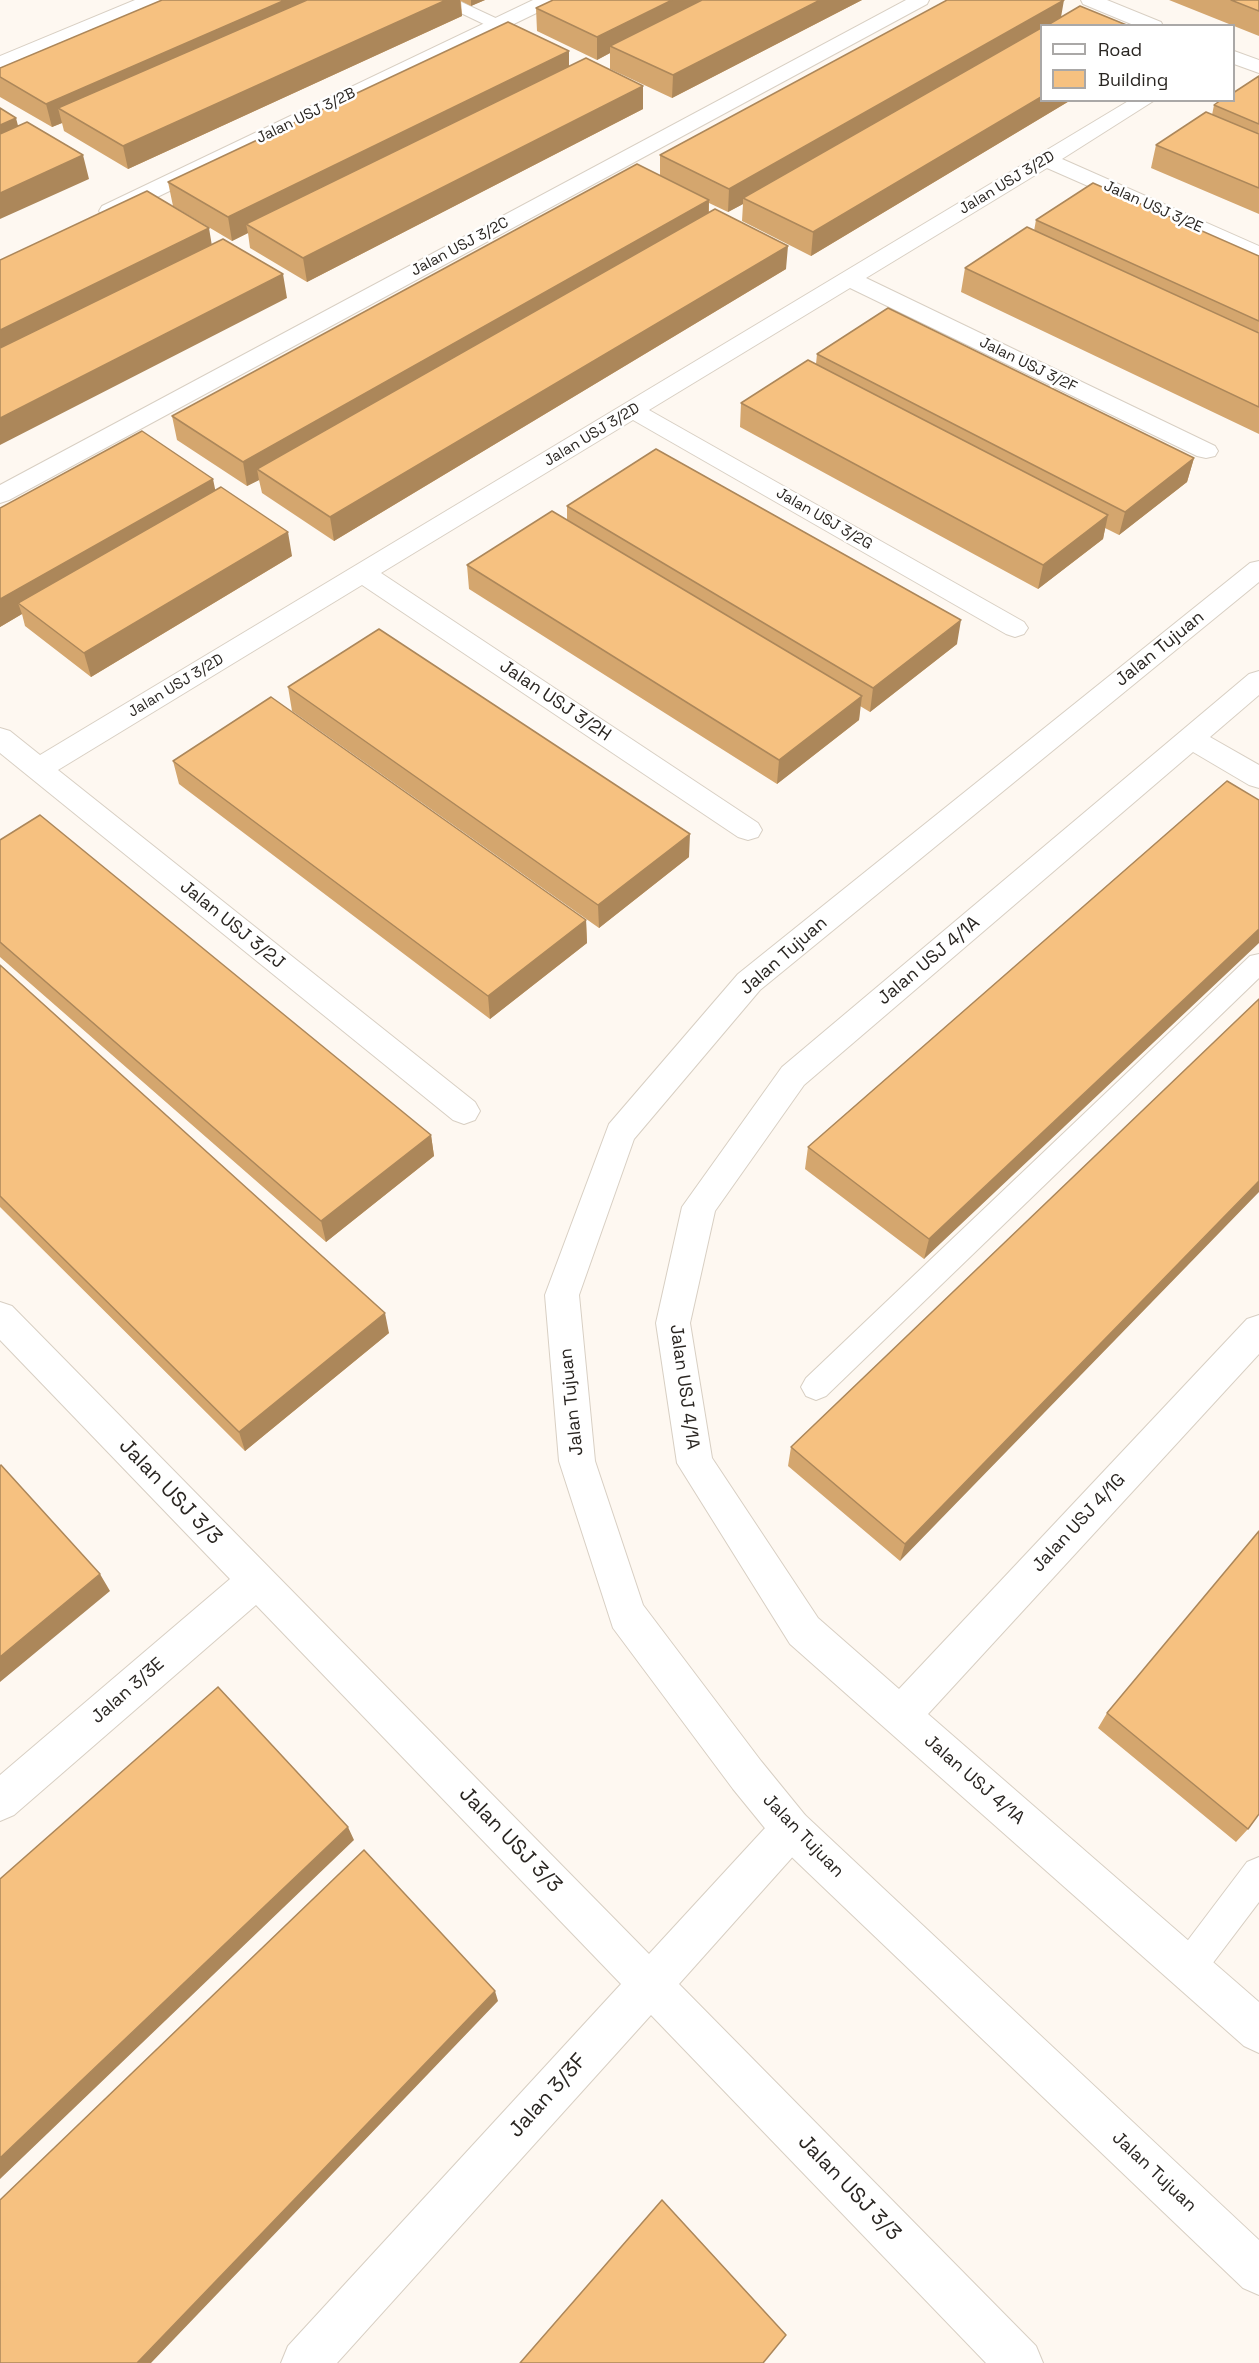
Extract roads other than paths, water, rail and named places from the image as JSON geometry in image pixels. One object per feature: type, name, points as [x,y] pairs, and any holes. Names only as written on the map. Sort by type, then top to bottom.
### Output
[{"type":"street","points":[[0,63],[151,0]]},
{"type":"street","name":"Jalan USJ 3/2B","points":[[95,219],[548,0]]},
{"type":"street","name":"Jalan USJ 3/2C","points":[[0,495],[920,0]]},
{"type":"street","points":[[1090,0],[1149,24]]},
{"type":"street","points":[[1235,58],[1259,67]]},
{"type":"street","name":"Jalan USJ 3/2D","points":[[38,769],[1142,102]]},
{"type":"street","name":"Jalan USJ 3/2E","points":[[1047,160],[1259,254]]},
{"type":"street","name":"Jalan USJ 3/2F","points":[[850,279],[1206,452]]},
{"type":"street","name":"Jalan USJ 3/2G","points":[[632,410],[1015,628]]},
{"type":"street","name":"Jalan Tujuan","points":[[1259,569],[749,982],[620,1133],[562,1295],[577,1461],[627,1615],[747,1775],[791,1829],[1259,2272]]},
{"type":"street","name":"Jalan USJ 3/2H","points":[[363,573],[748,830]]},
{"type":"street","name":"Jalan USJ 4/1A","points":[[1259,680],[793,1076],[699,1207],[673,1323],[694,1462],[804,1631],[1259,2031]]},
{"type":"street","name":"Jalan USJ 3/2J","points":[[0,738],[464,1111]]},
{"type":"street","points":[[1191,738],[1259,778]]},
{"type":"street","name":"Jalan USJ 3/3","points":[[0,1317],[1019,2363]]},
{"type":"street","name":"Jalan USJ 4/1G","points":[[900,1716],[1259,1330]]},
{"type":"street","name":"Jalan 3/3E","points":[[0,1800],[256,1581]]},
{"type":"street","name":"Jalan 3/3F","points":[[305,2363],[791,1829]]},
{"type":"lane","points":[[445,0],[496,24]]},
{"type":"lane","points":[[816,1387],[1259,963]]},
{"type":"lane","points":[[1188,1968],[1259,1874]]}]
